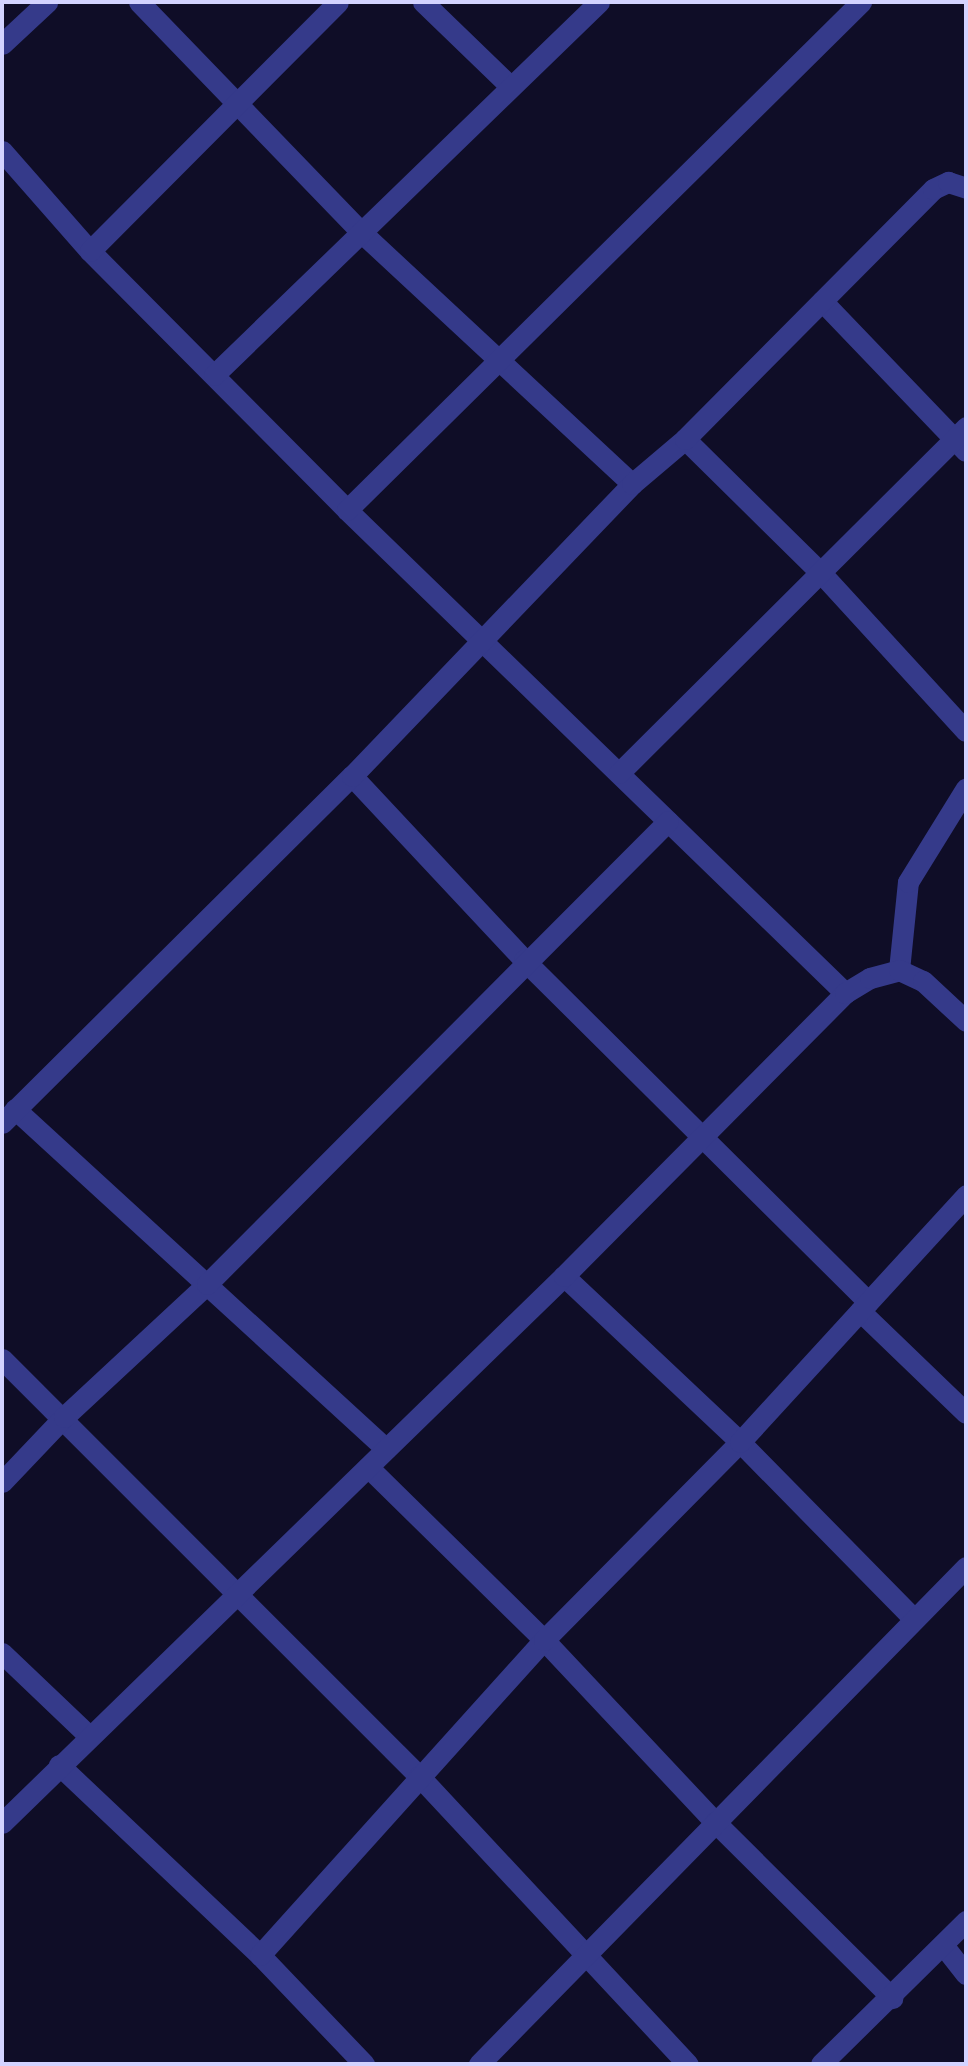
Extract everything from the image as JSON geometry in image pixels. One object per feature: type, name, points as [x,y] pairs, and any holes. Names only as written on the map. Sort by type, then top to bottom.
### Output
[{"type":"street","points":[[2,44],[47,2]]},
{"type":"street","points":[[139,2],[361,232],[632,484]]},
{"type":"street","points":[[90,251],[240,104],[338,2]]},
{"type":"street","points":[[423,2],[511,87]]},
{"type":"street","points":[[214,375],[600,2]]},
{"type":"street","points":[[347,510],[861,2]]},
{"type":"street","points":[[2,151],[90,251],[347,510],[845,993]]},
{"type":"street","points":[[386,1450],[207,1284],[9,1116],[352,776],[632,484],[685,439],[933,189],[948,182],[966,188]]},
{"type":"street","points":[[618,772],[962,439],[821,301]]},
{"type":"street","points":[[685,439],[822,574],[966,731]]},
{"type":"street","points":[[352,776],[524,960],[701,1136],[966,1413]]},
{"type":"street","points":[[899,970],[908,882],[966,788]]},
{"type":"street","points":[[2,1482],[64,1416],[207,1284],[524,960],[668,821]]},
{"type":"street","points":[[2,1823],[88,1735],[368,1468],[564,1276],[845,993],[870,978],[899,970],[923,981],[966,1021]]},
{"type":"street","points":[[260,1955],[544,1640],[740,1442],[966,1195]]},
{"type":"street","points":[[564,1276],[740,1442],[914,1619]]},
{"type":"street","points":[[2,1359],[64,1416],[419,1776],[584,1957],[688,2064]]},
{"type":"street","points":[[368,1468],[544,1640],[715,1822],[891,1998]]},
{"type":"street","points":[[479,2064],[966,1567]]},
{"type":"street","points":[[2,1653],[88,1735]]},
{"type":"street","points":[[59,1765],[260,1955],[363,2064]]},
{"type":"street","points":[[821,2064],[891,1998],[966,1921]]},
{"type":"street","points":[[943,1945],[966,1974]]}]
